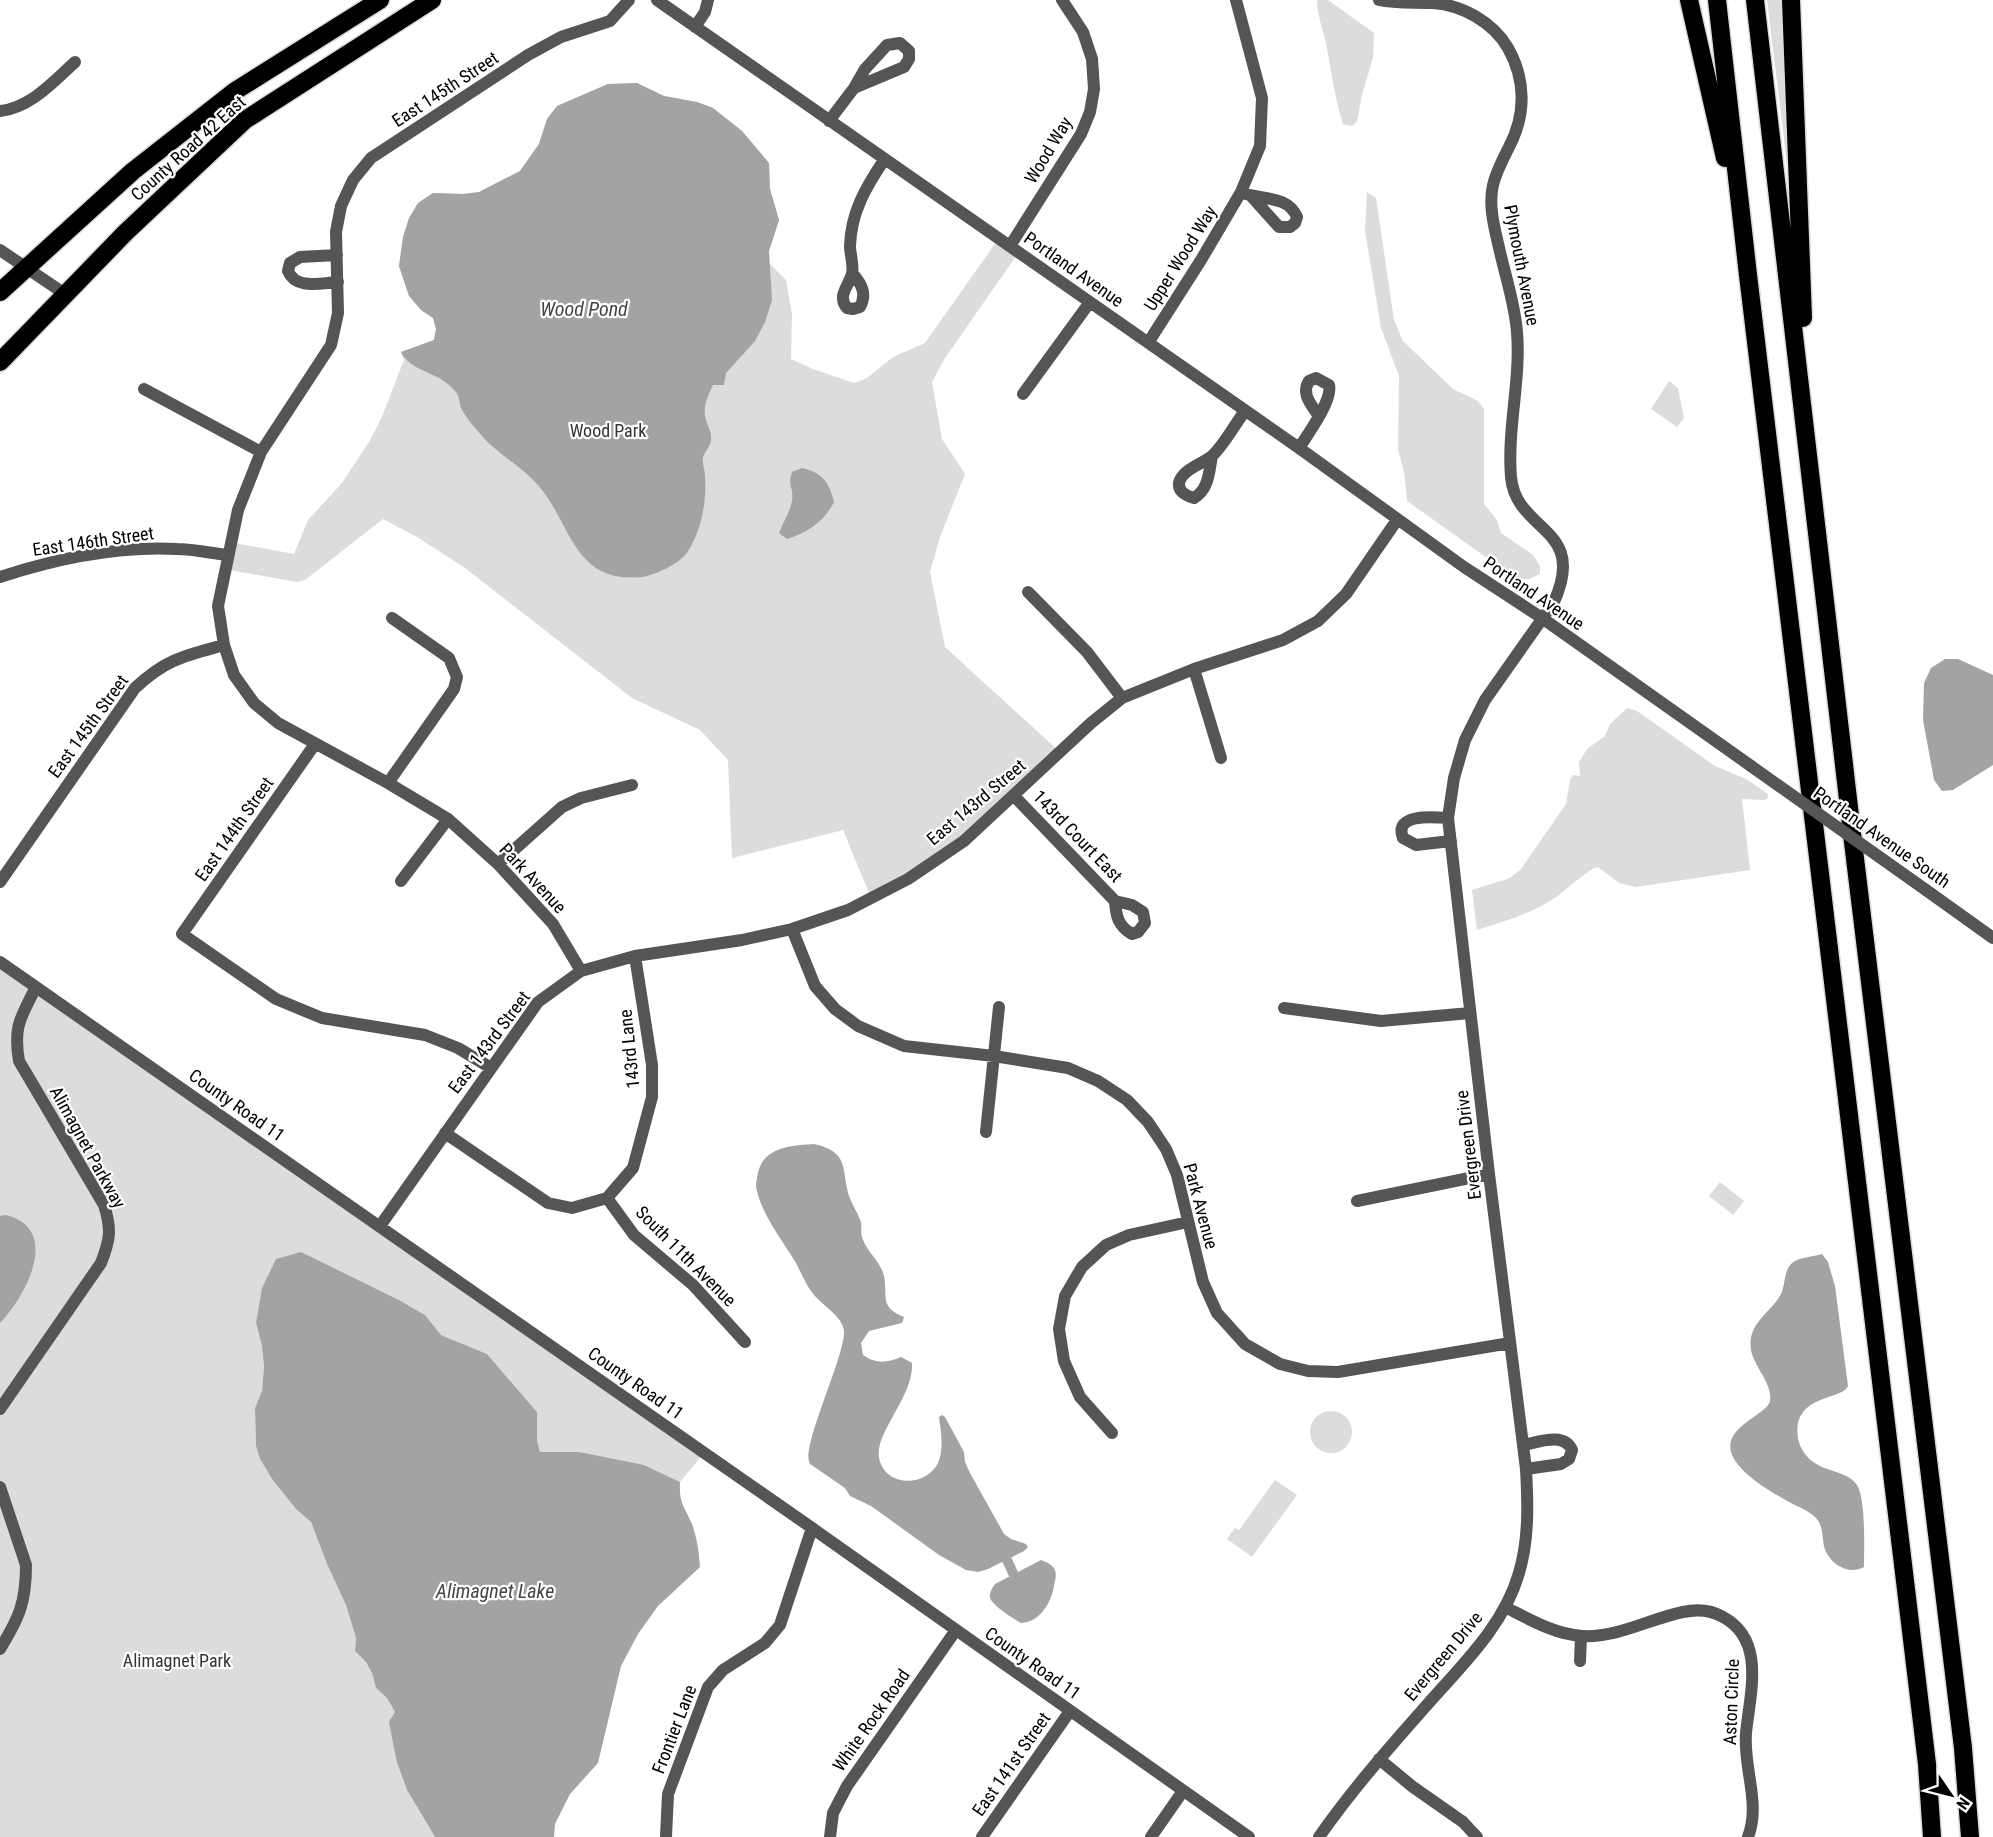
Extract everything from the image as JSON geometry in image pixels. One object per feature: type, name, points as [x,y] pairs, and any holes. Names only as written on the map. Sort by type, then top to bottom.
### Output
[{"type":"highway","name":"County Road 42 East","points":[[0,292],[134,171],[235,91],[380,0]]},
{"type":"highway","name":"County Road 42 East","points":[[0,362],[125,233],[245,120],[432,0]]},
{"type":"highway","points":[[1689,0],[1717,119],[1748,275]]},
{"type":"highway","points":[[1717,0],[1927,1764],[1932,1837]]},
{"type":"highway","points":[[1755,0],[1853,842],[1962,1737],[1970,1837]]},
{"type":"highway","points":[[1791,0],[1808,448]]},
{"type":"street","name":"East 145th Street","points":[[0,882],[135,688],[152,672],[172,660],[224,645],[218,606],[238,510],[261,452],[332,345],[338,313],[336,232],[341,206],[353,180],[371,158],[561,37],[610,21],[629,0]]},
{"type":"street","name":"Portland Avenue","points":[[657,0],[1751,766]]},
{"type":"street","points":[[695,27],[705,12],[708,0]]},
{"type":"street","name":"Wood Way","points":[[1010,246],[1081,134],[1090,112],[1094,89],[1092,59],[1083,32],[1062,0]]},
{"type":"street","name":"Upper Wood Way","points":[[1148,343],[1247,195],[1260,146],[1262,98],[1236,0]]},
{"type":"street","name":"Plymouth Avenue","points":[[1378,0],[1446,5],[1478,18],[1508,47],[1520,76],[1522,108],[1520,123],[1493,183],[1490,201],[1517,332],[1510,464],[1512,489],[1522,507],[1552,536],[1560,552],[1564,568],[1562,585],[1554,602],[1542,618]]},
{"type":"street","points":[[828,121],[854,88],[865,69],[887,45],[900,43],[909,51],[909,59],[904,67],[854,88]]},
{"type":"street","points":[[0,111],[13,110],[39,95],[75,62]]},
{"type":"street","points":[[852,273],[850,246],[853,221],[862,193],[884,160]]},
{"type":"street","points":[[0,250],[65,294]]},
{"type":"street","points":[[337,255],[300,257],[290,263],[288,271],[291,278],[300,284],[338,282]]},
{"type":"street","points":[[1023,394],[1090,302]]},
{"type":"street","points":[[144,389],[261,452]]},
{"type":"street","points":[[1212,456],[1245,411]]},
{"type":"street","points":[[1299,448],[1318,415]]},
{"type":"street","name":"East 143rd Street","points":[[380,1227],[538,1002],[581,971],[635,956],[742,940],[792,929],[848,910],[908,879],[964,841],[1090,723],[1122,698],[1194,669],[1283,640],[1318,621],[1346,594],[1397,520]]},
{"type":"street","name":"East 146th Street","points":[[0,577],[40,564],[130,550],[177,549],[227,555]]},
{"type":"street","points":[[1028,592],[1087,651],[1122,698]]},
{"type":"street","points":[[388,783],[454,689],[457,677],[449,658],[392,618]]},
{"type":"street","name":"Evergreen Drive","points":[[1319,1837],[1379,1759],[1483,1641],[1505,1607],[1519,1574],[1527,1537],[1526,1469],[1489,1174],[1449,818],[1454,778],[1464,740],[1485,700],[1542,618]]},
{"type":"street","points":[[224,645],[234,675],[254,703],[278,723],[315,744]]},
{"type":"street","points":[[1194,669],[1221,758]]},
{"type":"street","name":"Park Avenue","points":[[315,744],[388,783],[448,819],[498,864],[553,924],[581,971]]},
{"type":"street","name":"East 144th Street","points":[[315,744],[182,934],[276,999],[322,1018],[425,1035],[458,1048],[490,1068]]},
{"type":"street","name":"Portland Avenue South","points":[[1751,766],[1993,938]]},
{"type":"street","points":[[498,864],[562,807],[581,798],[632,785]]},
{"type":"street","name":"143rd Court East","points":[[1014,795],[1115,901]]},
{"type":"street","points":[[1449,818],[1424,817],[1408,820],[1402,825],[1401,832],[1403,838],[1416,845],[1451,841]]},
{"type":"street","points":[[401,881],[448,819]]},
{"type":"street","name":"Park Avenue","points":[[792,929],[815,986],[835,1009],[858,1026],[904,1046],[994,1056],[1068,1068],[1098,1081],[1127,1100],[1149,1122],[1166,1149],[1177,1175],[1203,1282],[1217,1313],[1245,1344],[1280,1364],[1308,1371],[1338,1372],[1509,1343]]},
{"type":"street","name":"143rd Lane","points":[[607,1198],[633,1168],[652,1097],[652,1065],[635,956]]},
{"type":"street","name":"County Road 11","points":[[0,962],[812,1528],[1248,1837]]},
{"type":"street","name":"Alimagnet Parkway","points":[[0,1409],[101,1263],[110,1242],[110,1223],[104,1205],[19,1061],[15,1042],[18,1024],[36,987]]},
{"type":"street","points":[[986,1132],[999,1007]]},
{"type":"street","points":[[1284,1008],[1381,1021],[1470,1013]]},
{"type":"street","points":[[445,1133],[548,1203],[572,1208],[607,1198]]},
{"type":"street","points":[[1357,1201],[1489,1174]]},
{"type":"street","name":"South 11th Avenue","points":[[607,1198],[634,1235],[693,1285],[745,1342]]},
{"type":"street","points":[[1112,1433],[1080,1397],[1064,1361],[1059,1329],[1065,1296],[1082,1266],[1106,1245],[1129,1235],[1188,1222]]},
{"type":"street","points":[[1523,1445],[1560,1439],[1569,1443],[1572,1450],[1569,1459],[1561,1464],[1526,1469]]},
{"type":"street","points":[[0,1487],[26,1565],[26,1590],[20,1615],[0,1649]]},
{"type":"street","name":"Frontier Lane","points":[[666,1837],[668,1794],[708,1687],[723,1670],[765,1643],[780,1625],[812,1528]]},
{"type":"street","name":"Aston Circle","points":[[1505,1607],[1549,1629],[1581,1636],[1610,1634],[1684,1611],[1701,1610],[1731,1621],[1743,1633],[1750,1647],[1753,1668],[1746,1740],[1754,1809],[1748,1837]]},
{"type":"street","name":"White Rock Road","points":[[830,1837],[833,1813],[847,1786],[956,1630]]},
{"type":"street","points":[[1580,1661],[1581,1636]]},
{"type":"street","name":"East 141st Street","points":[[982,1837],[1070,1711]]},
{"type":"street","points":[[1379,1759],[1413,1787],[1463,1822],[1477,1837]]},
{"type":"street","points":[[1151,1837],[1183,1791]]},
{"type":"green space","points":[[1328,0],[1374,33],[1373,58],[1357,122],[1352,126],[1343,124],[1340,113],[1318,11],[1317,1]]},
{"type":"green space","points":[[1767,0],[1789,0],[1790,188]]},
{"type":"green space","name":"Wood Park","points":[[637,83],[664,96],[697,102],[713,108],[742,131],[769,163],[770,189],[779,220],[769,251],[769,263],[786,280],[792,314],[791,359],[813,369],[854,383],[867,378],[893,357],[925,343],[999,238],[1019,252],[945,358],[932,382],[942,439],[965,474],[940,537],[930,572],[945,647],[1060,752],[964,841],[871,898],[843,830],[732,858],[728,760],[700,730],[632,698],[465,568],[417,537],[383,519],[305,580],[297,582],[224,569],[230,542],[294,554],[308,520],[342,483],[369,442],[381,419],[404,360],[401,352],[434,340],[436,329],[433,318],[421,310],[409,296],[399,266],[403,237],[409,218],[418,203],[433,193],[479,192],[520,171],[539,144],[547,119],[557,106],[608,84]]},
{"type":"green space","points":[[1367,192],[1376,198],[1394,320],[1403,341],[1453,389],[1478,401],[1484,409],[1484,504],[1497,520],[1501,533],[1533,555],[1540,566],[1540,574],[1529,579],[1518,580],[1407,501],[1404,472],[1398,449],[1399,376],[1381,328],[1365,231]]},
{"type":"green space","points":[[1669,381],[1678,388],[1684,418],[1677,427],[1651,409]]},
{"type":"green space","points":[[1627,708],[1637,711],[1715,766],[1746,779],[1768,794],[1765,800],[1742,799],[1750,870],[1636,887],[1619,883],[1598,867],[1537,908],[1477,930],[1472,890],[1510,878],[1521,869],[1566,804],[1570,780],[1573,775],[1580,776],[1579,762],[1587,749],[1605,736],[1610,724]]},
{"type":"green space","name":"Alimagnet Park","points":[[0,962],[704,1453],[680,1482],[644,1465],[539,1452],[537,1412],[487,1354],[441,1335],[425,1315],[325,1264],[256,1323],[264,1367],[262,1391],[255,1408],[256,1446],[260,1459],[272,1479],[296,1509],[311,1522],[346,1605],[356,1638],[355,1651],[366,1662],[376,1688],[387,1698],[395,1712],[397,1763],[407,1790],[435,1837],[0,1837]]},
{"type":"green space","points":[[1720,1182],[1744,1201],[1733,1215],[1709,1196]]},
{"type":"green space","points":[[1331,1411],[1346,1417],[1352,1432],[1346,1447],[1331,1453],[1316,1447],[1310,1432],[1316,1417]]},
{"type":"green space","points":[[1275,1480],[1297,1495],[1252,1557],[1227,1539],[1235,1528],[1239,1530]]},
{"type":"water","name":"Wood Pond","points":[[637,83],[664,96],[697,102],[713,108],[742,131],[769,163],[770,189],[779,220],[769,251],[772,300],[765,322],[755,341],[726,373],[724,385],[713,385],[706,402],[705,415],[711,441],[703,458],[705,496],[696,537],[686,554],[672,566],[647,576],[619,577],[601,571],[588,561],[577,548],[538,485],[480,434],[463,412],[455,391],[441,379],[405,359],[401,352],[434,340],[436,329],[433,318],[421,310],[409,296],[399,266],[403,237],[409,218],[418,203],[433,193],[479,192],[520,171],[539,144],[547,119],[557,106],[608,84]]},
{"type":"water","points":[[802,468],[824,479],[834,502],[826,515],[815,525],[787,539],[779,533],[792,501],[790,484],[792,472]]},
{"type":"water","points":[[1945,659],[1958,659],[1993,675],[1993,765],[1953,790],[1942,791],[1934,780],[1923,720],[1924,683],[1931,668]]},
{"type":"water","points":[[814,1144],[826,1147],[839,1157],[849,1196],[861,1222],[862,1238],[884,1276],[886,1301],[891,1309],[904,1317],[902,1323],[869,1331],[861,1343],[863,1355],[872,1360],[886,1361],[901,1357],[912,1363],[907,1388],[879,1447],[882,1467],[888,1474],[905,1481],[924,1477],[932,1471],[938,1463],[941,1452],[939,1417],[942,1415],[945,1417],[964,1452],[970,1473],[1004,1534],[1028,1547],[988,1569],[978,1572],[966,1570],[939,1555],[871,1506],[850,1496],[845,1488],[810,1464],[811,1441],[842,1346],[843,1327],[837,1317],[807,1286],[767,1216],[759,1199],[756,1184],[761,1164],[772,1153],[797,1145]]},
{"type":"water","points":[[6,1215],[23,1223],[32,1234],[36,1248],[34,1264],[28,1281],[20,1297],[0,1323],[0,1216]]},
{"type":"water","name":"Alimagnet Lake","points":[[301,1252],[425,1315],[441,1335],[487,1354],[537,1412],[537,1441],[540,1452],[579,1452],[644,1465],[680,1482],[681,1500],[692,1524],[700,1567],[658,1606],[638,1634],[621,1666],[598,1763],[570,1794],[555,1824],[554,1837],[435,1837],[407,1790],[397,1763],[389,1722],[395,1712],[387,1698],[376,1688],[366,1662],[355,1651],[356,1638],[346,1605],[311,1522],[296,1509],[272,1479],[260,1459],[256,1446],[255,1408],[262,1391],[264,1367],[256,1323],[262,1288],[276,1259]]},
{"type":"water","points":[[1822,1254],[1828,1262],[1835,1286],[1848,1386],[1840,1393],[1819,1401],[1805,1410],[1798,1422],[1798,1439],[1803,1451],[1810,1459],[1818,1465],[1851,1479],[1860,1492],[1863,1513],[1864,1567],[1853,1570],[1842,1568],[1829,1557],[1821,1526],[1816,1518],[1757,1482],[1741,1468],[1731,1452],[1731,1443],[1739,1428],[1762,1411],[1770,1401],[1769,1388],[1751,1350],[1752,1333],[1755,1326],[1780,1296],[1789,1266],[1802,1258]]},
{"type":"water","points":[[1041,1560],[1050,1564],[1055,1572],[1052,1592],[1047,1605],[1039,1615],[1028,1622],[1021,1623],[995,1605],[990,1598],[990,1592],[995,1584]]},
{"type":"waterway","points":[[1007,1560],[1013,1573]]}]
